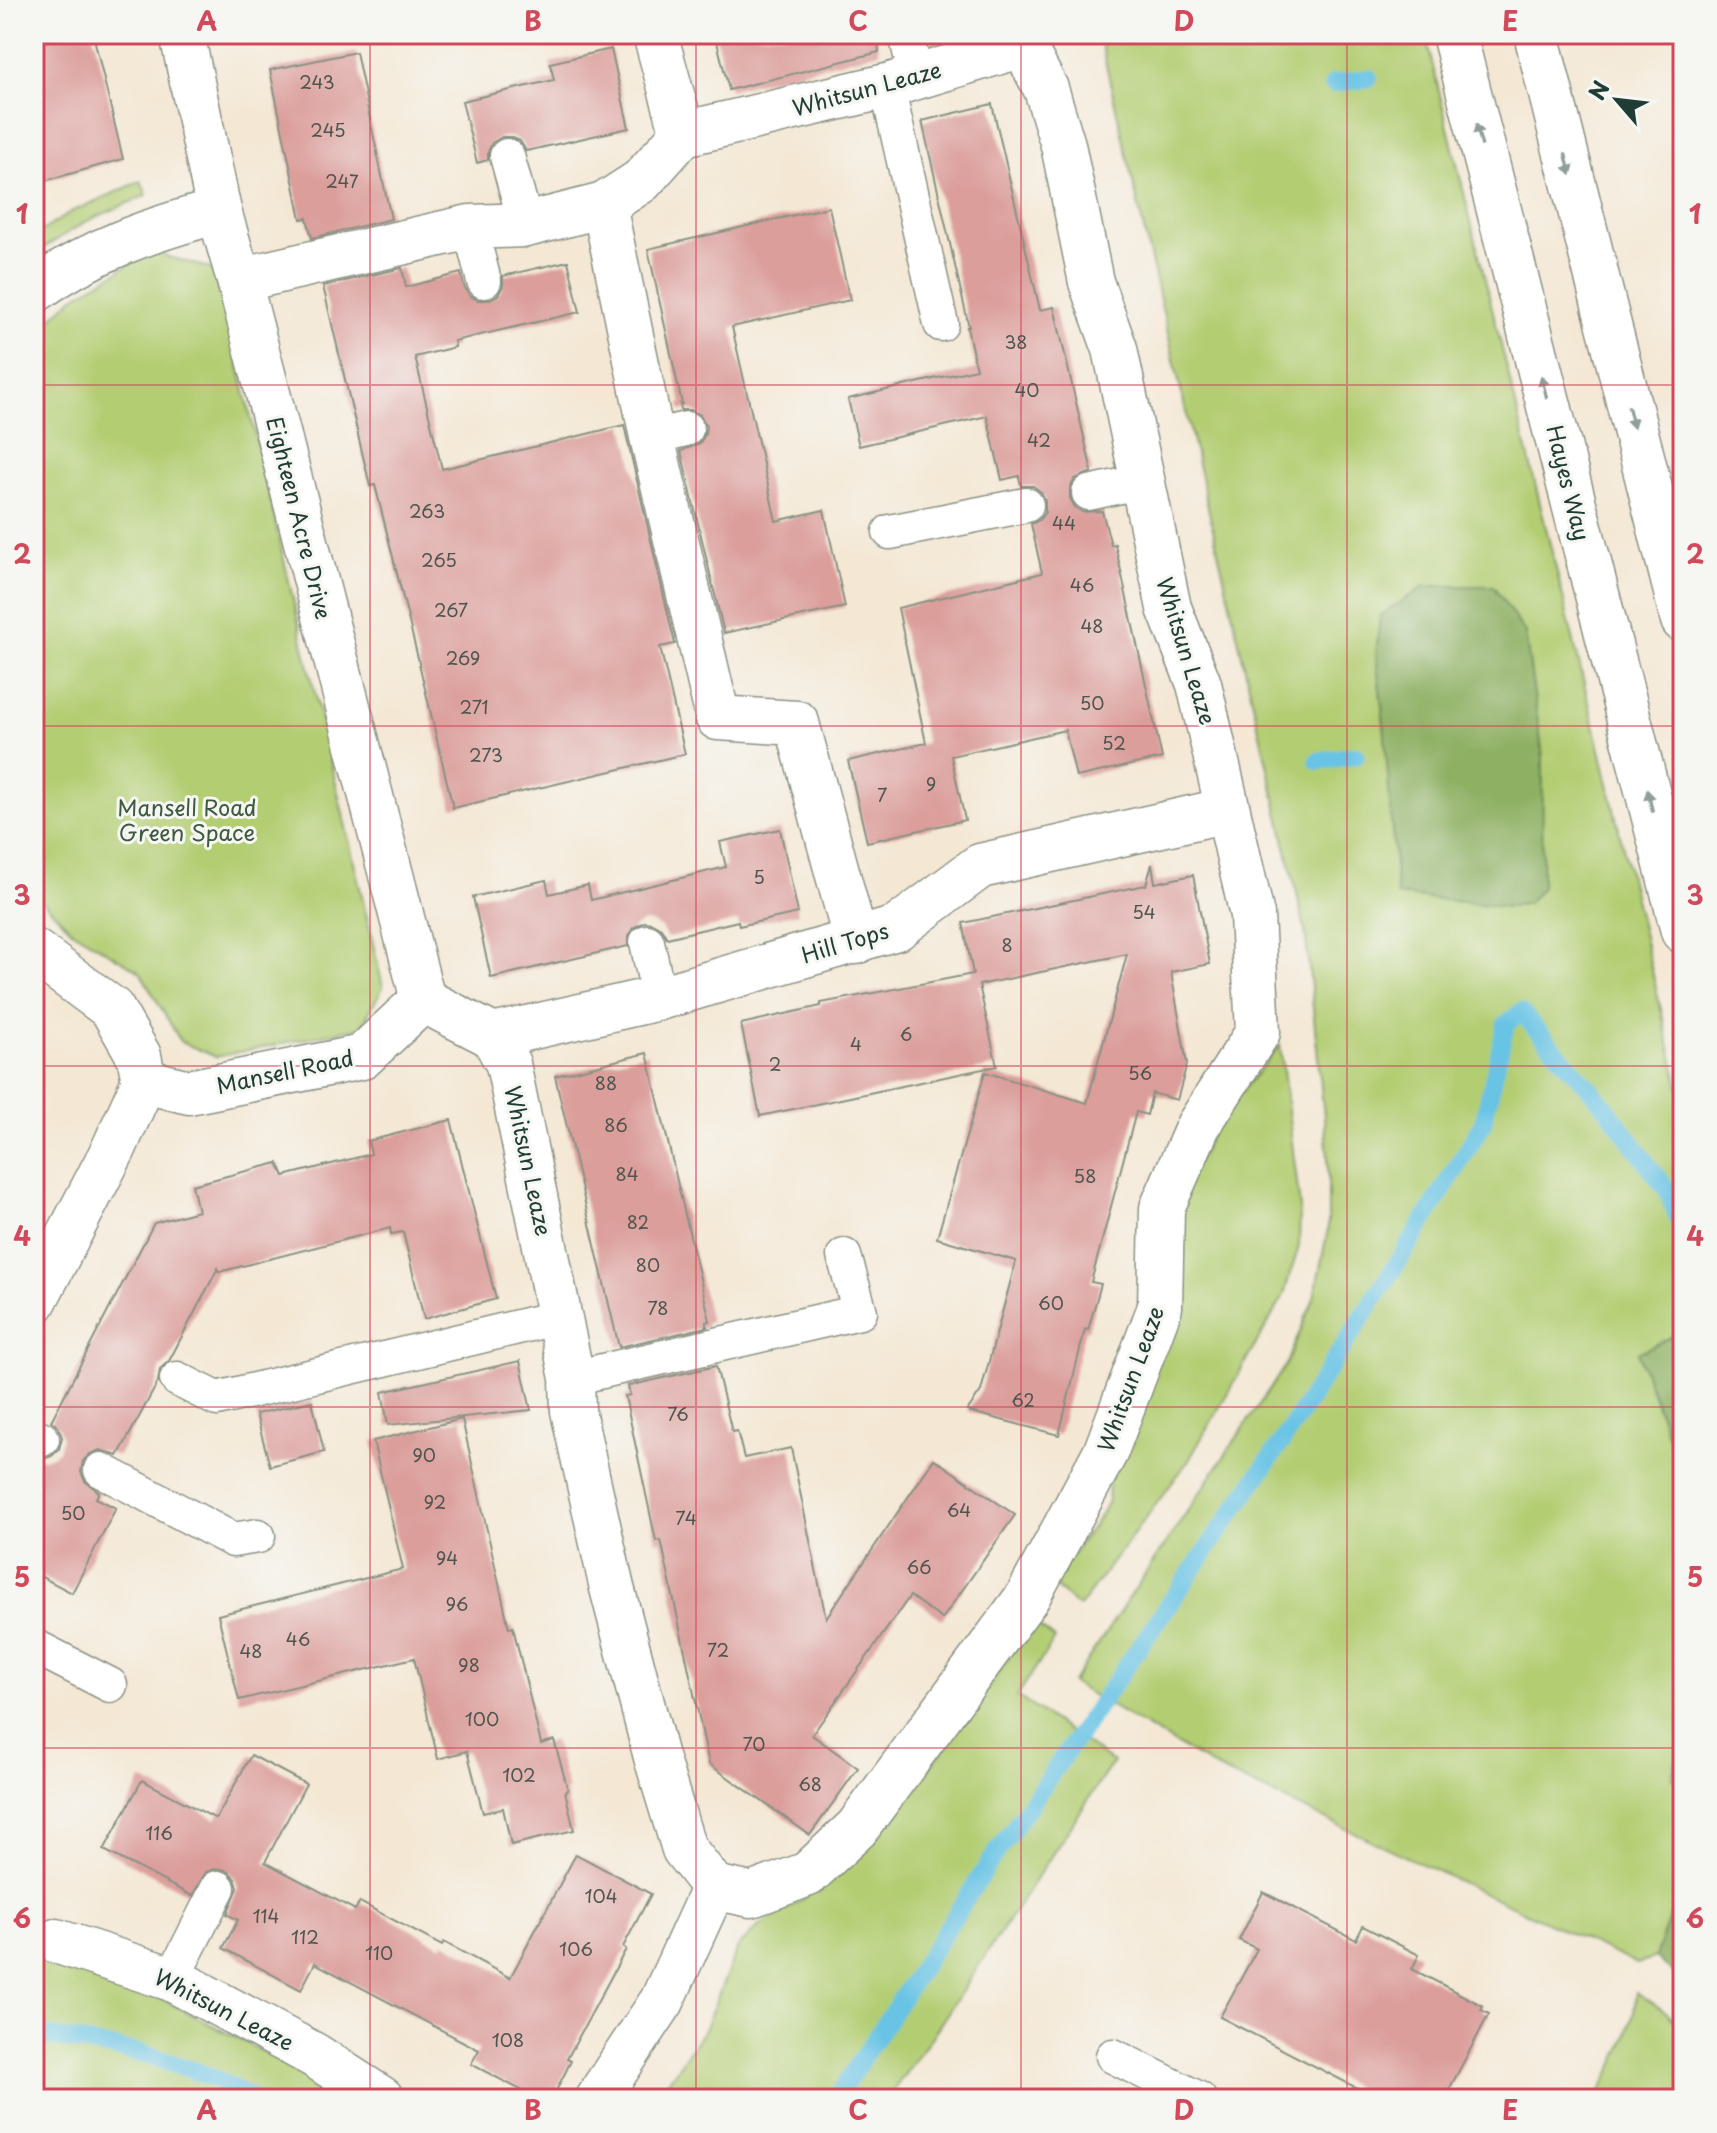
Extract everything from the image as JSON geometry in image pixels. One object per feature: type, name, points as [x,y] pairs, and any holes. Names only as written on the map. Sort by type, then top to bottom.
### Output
[{"type":"street","name":"Eighteen Acre Drive","points":[[182,34],[219,211],[423,1000]]},
{"type":"street","points":[[239,280],[470,227],[526,225],[604,205],[641,181],[683,134],[655,34]]},
{"type":"street","name":"Hayes Way","points":[[1454,34],[1683,931]]},
{"type":"street","points":[[1536,34],[1675,575],[1683,620]]},
{"type":"street","name":"Whitsun Leaze","points":[[493,1036],[508,1064],[572,1378],[573,1411],[585,1469],[656,1757],[684,1849],[714,1887],[751,1895],[808,1874],[857,1828],[1028,1596],[1106,1451],[1160,1307],[1162,1208],[1198,1126],[1258,1032],[1252,915],[1199,684],[1169,608],[1115,349],[1091,282],[1063,145],[1046,89],[1023,45],[902,82],[683,134]]},
{"type":"street","points":[[604,205],[669,433],[718,718],[797,723],[856,942]]},
{"type":"street","points":[[34,291],[93,254],[120,242],[219,211]]},
{"type":"street","name":"Hill Tops","points":[[493,1036],[659,998],[897,928],[980,866],[1227,810]]},
{"type":"street","points":[[34,951],[112,1009],[139,1056],[144,1081],[114,1148],[34,1302]]},
{"type":"street","points":[[423,1000],[493,1036]]},
{"type":"street","name":"Mansell Road","points":[[144,1081],[189,1092],[362,1057],[423,1000]]},
{"type":"street","points":[[597,2099],[662,2001],[714,1887]]},
{"type":"street","name":"Whitsun Leaze","points":[[56,1941],[172,1979],[314,2055],[382,2099]]},
{"type":"lane","points":[[906,34],[902,82],[941,324]]},
{"type":"lane","points":[[507,156],[526,225]]},
{"type":"lane","points":[[470,227],[484,281]]},
{"type":"lane","points":[[1089,493],[1143,481]]},
{"type":"lane","points":[[890,532],[1026,505]]},
{"type":"lane","points":[[647,942],[659,998]]},
{"type":"lane","points":[[572,1378],[860,1312],[844,1256]]},
{"type":"lane","points":[[177,1379],[217,1399],[560,1317]]},
{"type":"lane","points":[[101,1470],[233,1540],[258,1536]]},
{"type":"lane","points":[[34,1646],[110,1685]]},
{"type":"lane","points":[[172,1979],[218,1888]]},
{"type":"lane","points":[[1113,2056],[1199,2099]]},
{"type":"green space","points":[[1099,34],[1425,34],[1594,724],[1683,1103],[1683,1331],[1638,1353],[1683,1479],[1683,1741],[1672,1776],[1683,1786],[1683,1880],[1655,1957],[1638,1965],[1218,1769],[1072,1683],[1287,1363],[1314,1298],[1328,1229],[1328,1156],[1305,929]],"holes":[[[1493,586],[1525,633],[1543,757],[1384,724],[1376,655]]]},
{"type":"green space","points":[[141,181],[147,195],[87,221],[34,254],[36,235],[71,212]]},
{"type":"green space","name":"Mansell Road Green Space","points":[[151,252],[212,269],[226,310],[383,987],[361,1027],[216,1057],[181,1042],[140,972],[73,931],[34,893],[34,335],[74,297]]},
{"type":"green space","points":[[1425,586],[1493,586],[1525,633],[1543,757],[1542,887],[1528,903],[1508,907],[1397,895],[1376,655],[1380,616]]},
{"type":"green space","points":[[1280,1045],[1300,1207],[1299,1246],[1283,1297],[1189,1460],[1079,1607],[1051,1584],[1108,1501],[1109,1482],[1164,1342],[1179,1324],[1176,1205],[1220,1118]]},
{"type":"green space","points":[[1683,1331],[1683,1479],[1638,1353]]},
{"type":"green space","points":[[1034,1623],[1055,1639],[1017,1696],[1113,1762],[931,2038],[887,2099],[656,2099],[704,2030],[738,1947],[759,1926],[802,1900],[839,1872],[903,1806]]},
{"type":"green space","points":[[1683,1741],[1683,1786],[1671,1777]]},
{"type":"green space","points":[[1683,1880],[1683,1982],[1655,1957]]},
{"type":"green space","points":[[34,1947],[151,1993],[288,2065],[341,2099],[34,2099]]},
{"type":"green space","points":[[1636,1992],[1668,2013],[1683,2029],[1683,2099],[1597,2099],[1628,2034]]},
{"type":"building","points":[[34,34],[93,34],[123,159],[34,184]]},
{"type":"building","points":[[715,34],[877,34],[879,52],[729,90]]},
{"type":"building","points":[[611,49],[629,128],[526,151],[520,141],[502,137],[492,143],[488,160],[477,163],[462,101],[554,80],[550,63]]},
{"type":"building","points":[[356,52],[391,219],[312,238],[307,218],[301,219],[270,70]]},
{"type":"building","points":[[992,104],[1040,310],[1054,307],[1092,472],[1075,479],[1070,488],[1070,498],[1082,512],[1102,511],[1111,545],[1115,544],[1162,758],[1076,777],[1065,730],[951,756],[965,820],[867,842],[848,761],[926,743],[898,608],[1042,573],[1031,524],[1045,512],[1045,500],[1033,486],[1021,486],[1019,476],[1002,480],[987,416],[859,446],[848,399],[976,369],[922,121]]},
{"type":"building","points":[[829,207],[850,300],[732,327],[776,521],[824,510],[845,607],[724,633],[681,451],[700,443],[706,425],[700,415],[691,410],[681,410],[648,249]]},
{"type":"building","points":[[568,261],[580,312],[454,341],[455,347],[415,357],[442,469],[624,425],[675,644],[660,647],[685,754],[453,808],[375,485],[370,486],[323,286],[402,268],[406,287],[461,273],[470,296],[488,300],[498,295],[503,286],[503,276]]},
{"type":"building","points":[[780,829],[798,913],[739,926],[738,921],[667,938],[661,928],[644,922],[633,928],[628,937],[628,946],[491,978],[473,897],[546,880],[549,894],[588,885],[591,900],[726,867],[720,842]]},
{"type":"building","points":[[1152,864],[1155,883],[1193,875],[1210,964],[1171,972],[1187,1064],[1177,1100],[1152,1093],[1147,1115],[1136,1112],[1091,1282],[1101,1284],[1088,1330],[1085,1329],[1059,1435],[967,1411],[981,1391],[1016,1261],[937,1238],[985,1072],[1087,1103],[1127,954],[979,985],[997,1066],[760,1116],[741,1024],[821,1006],[821,1003],[973,974],[963,923],[1146,885]]},
{"type":"building","points":[[647,1053],[710,1321],[706,1322],[707,1327],[619,1347],[555,1076]]},
{"type":"building","points":[[451,1120],[496,1299],[424,1319],[403,1232],[391,1234],[390,1228],[219,1272],[218,1268],[169,1361],[160,1369],[158,1382],[118,1456],[100,1450],[83,1461],[81,1472],[85,1481],[99,1492],[96,1498],[116,1508],[72,1593],[34,1573],[34,1457],[44,1459],[59,1449],[62,1437],[51,1421],[154,1223],[198,1211],[192,1185],[278,1163],[284,1176],[371,1154],[368,1141]]},
{"type":"building","points":[[520,1361],[531,1410],[388,1425],[382,1392]]},
{"type":"building","points":[[716,1366],[732,1432],[737,1431],[744,1458],[791,1448],[826,1618],[934,1459],[1015,1515],[942,1619],[910,1596],[812,1735],[858,1768],[810,1835],[709,1764],[661,1540],[656,1541],[625,1396],[630,1395],[628,1386]]},
{"type":"building","points":[[312,1401],[324,1452],[270,1466],[256,1414]]},
{"type":"building","points":[[462,1419],[509,1628],[513,1627],[541,1744],[554,1740],[568,1790],[565,1791],[574,1830],[511,1845],[503,1808],[483,1813],[467,1751],[438,1759],[414,1658],[239,1700],[218,1615],[403,1569],[373,1441]]},
{"type":"building","points":[[251,1755],[306,1784],[265,1862],[355,1910],[360,1902],[510,1978],[576,1854],[651,1894],[623,1947],[626,1949],[567,2059],[571,2061],[552,2099],[538,2099],[471,2064],[479,2050],[315,1963],[301,1990],[223,1948],[238,1920],[227,1914],[238,1888],[235,1878],[228,1871],[218,1868],[206,1872],[192,1896],[104,1850],[142,1780],[216,1819]]},
{"type":"building","points":[[1263,1892],[1356,1940],[1363,1926],[1419,1955],[1412,1969],[1483,2006],[1481,2010],[1489,2014],[1444,2099],[1378,2099],[1220,2017],[1257,1949],[1239,1940]]},
{"type":"waterway","points":[[1333,84],[1369,78]]},
{"type":"waterway","points":[[1318,761],[1356,755]]},
{"type":"waterway","points":[[836,2099],[988,1865],[1283,1440],[1423,1223],[1483,1123],[1506,1024],[1521,1012],[1606,1107],[1667,1190],[1683,1231]]},
{"type":"waterway","points":[[34,2034],[146,2054],[212,2077],[254,2099]]}]
